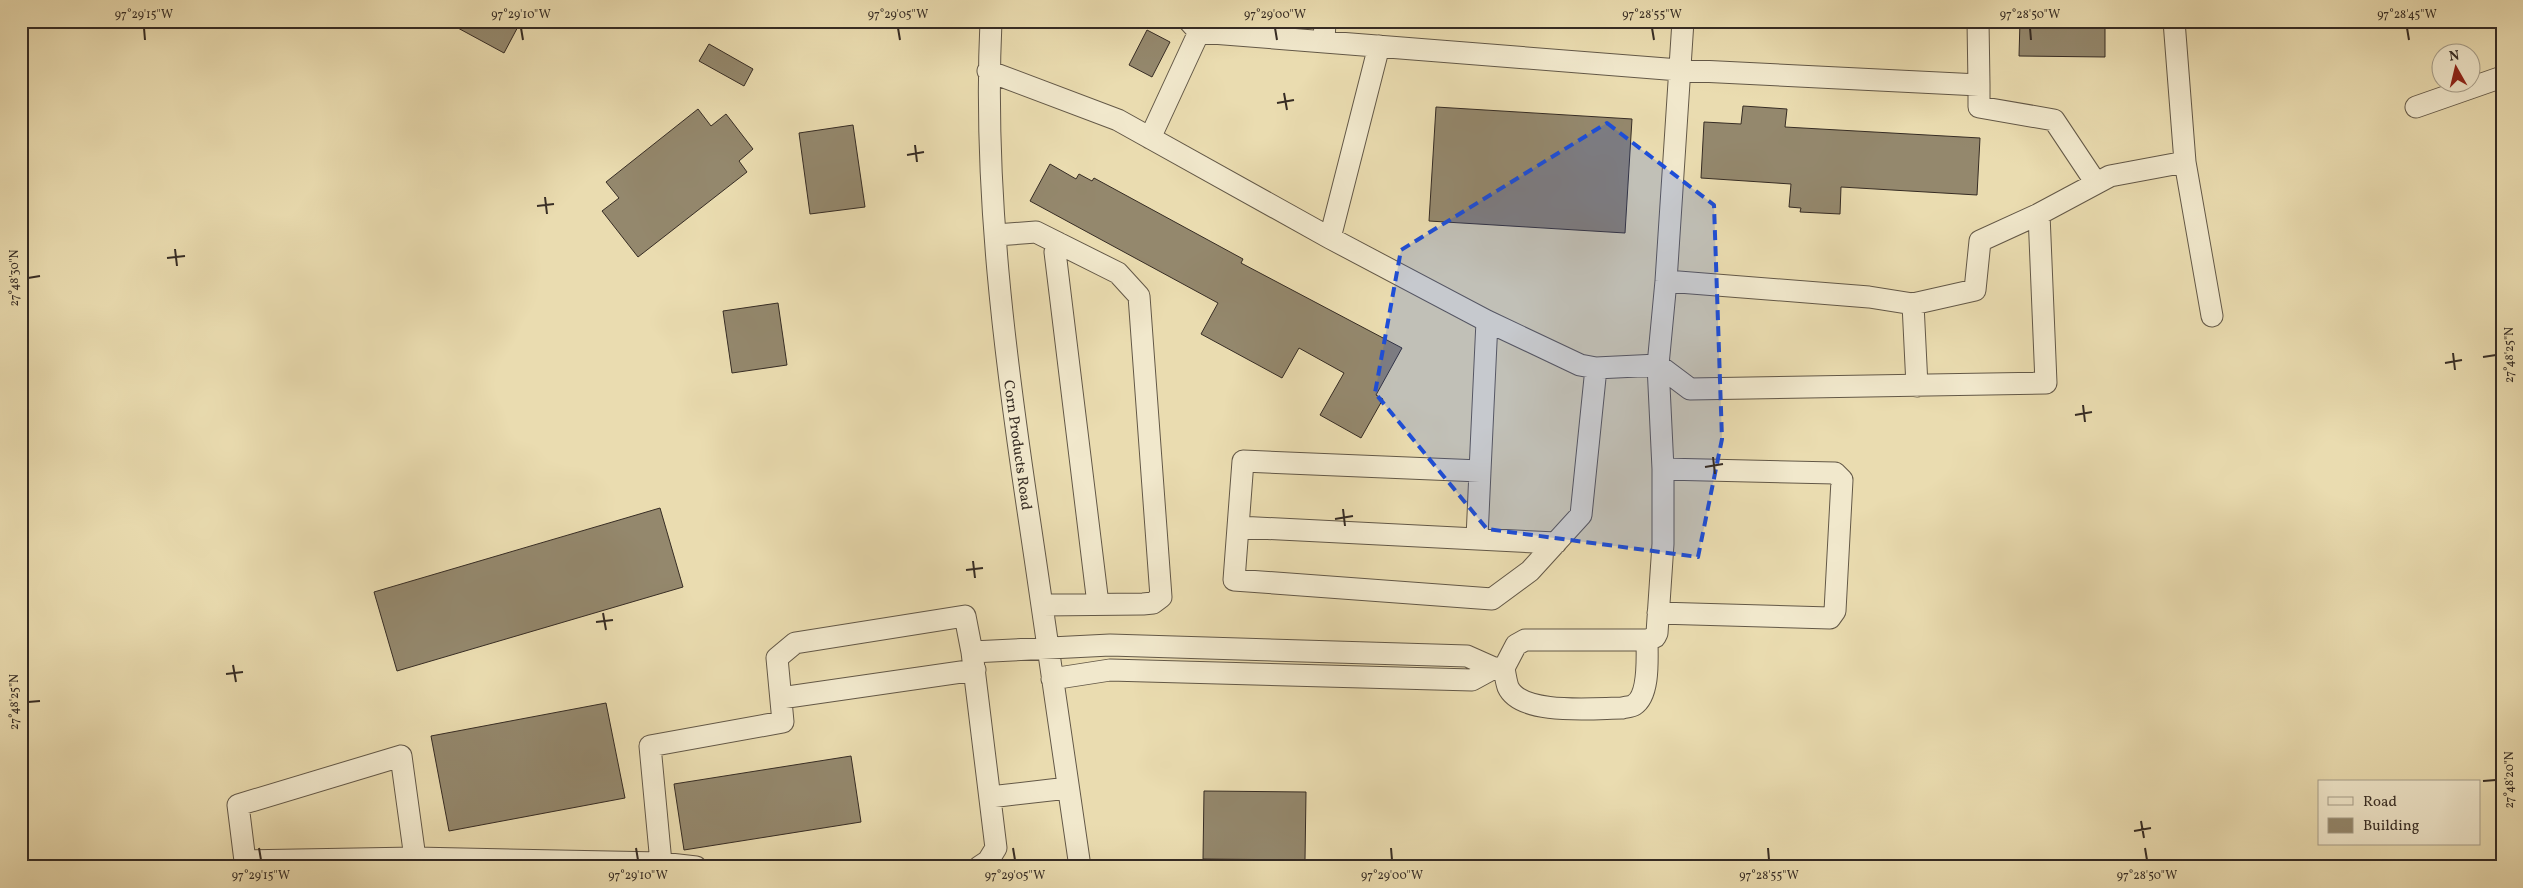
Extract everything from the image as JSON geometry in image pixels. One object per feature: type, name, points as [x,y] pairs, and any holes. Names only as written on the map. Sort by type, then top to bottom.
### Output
[{"type":"street","name":"Corn Products Road","points":[[991,21],[988,71],[996,235],[1006,363],[1080,867]]},
{"type":"street","points":[[1052,679],[1110,670],[1472,680],[1499,668],[1516,645],[1525,640],[1647,640],[1655,638],[1657,634],[1663,544],[1663,469],[1658,365],[1666,281],[1683,21]]},
{"type":"street","points":[[1978,21],[1979,108],[2054,120],[2096,183]]},
{"type":"street","points":[[2174,21],[2185,162],[2212,316]]},
{"type":"street","points":[[1150,138],[1194,27],[1324,32],[1379,46],[1679,70],[1979,85]]},
{"type":"street","points":[[1330,238],[1379,46]]},
{"type":"street","points":[[988,71],[1118,120],[1330,238],[1487,320],[1580,365],[1596,368],[1658,365],[1690,388],[2046,383],[2039,214]]},
{"type":"street","points":[[2416,107],[2502,77]]},
{"type":"street","points":[[1666,281],[1869,297],[1913,304],[1975,290],[1980,241],[2039,214],[2110,176],[2185,162]]},
{"type":"street","points":[[996,235],[1036,232],[1118,273],[1139,296],[1161,597],[1153,603],[1143,604],[1042,605]]},
{"type":"street","points":[[1058,243],[1055,252],[1098,604]]},
{"type":"street","points":[[1913,304],[1917,386]]},
{"type":"street","points":[[1477,538],[1487,320]]},
{"type":"street","points":[[1480,470],[1243,461],[1234,580],[1492,599],[1530,571],[1581,515],[1596,368]]},
{"type":"street","points":[[1658,612],[1830,618],[1835,611],[1840,542],[1842,480],[1835,473],[1663,469]]},
{"type":"street","points":[[1238,526],[1556,543]]},
{"type":"street","points":[[661,863],[650,746],[783,722],[777,658],[795,643],[965,616],[973,661],[996,848],[988,861],[979,867]]},
{"type":"street","points":[[781,698],[1048,647],[1110,645],[1467,656],[1499,668],[1509,688],[1522,701],[1546,708],[1622,708],[1633,706],[1640,698],[1647,676],[1647,640]]},
{"type":"street","points":[[415,858],[401,756],[238,805],[245,861],[415,858],[661,863],[696,867]]},
{"type":"street","points":[[990,797],[1068,788]]},
{"type":"highlighted area","points":[[1607,123],[1714,205],[1722,439],[1698,557],[1487,529],[1375,393],[1401,250]]},
{"type":"building","points":[[445,21],[521,21],[504,53]]},
{"type":"building","points":[[2020,21],[2105,21],[2105,57],[2019,56]]},
{"type":"building","points":[[1147,30],[1170,42],[1152,77],[1129,65]]},
{"type":"building","points":[[709,44],[753,69],[744,86],[699,61]]},
{"type":"building","points":[[1743,106],[1787,109],[1785,127],[1980,138],[1977,195],[1841,187],[1840,214],[1800,212],[1801,208],[1789,207],[1791,184],[1701,178],[1704,122],[1741,124]]},
{"type":"building","points":[[1436,107],[1632,119],[1625,233],[1429,221]]},
{"type":"building","points":[[698,109],[711,126],[726,114],[753,149],[739,161],[747,172],[638,257],[602,211],[619,198],[606,182]]},
{"type":"building","points":[[853,125],[865,207],[810,214],[799,133]]},
{"type":"building","points":[[1050,164],[1076,179],[1079,174],[1092,181],[1094,178],[1243,259],[1241,263],[1402,348],[1376,395],[1383,399],[1361,438],[1320,415],[1344,373],[1299,348],[1282,378],[1201,334],[1218,303],[1030,201]]},
{"type":"building","points":[[778,303],[787,365],[732,373],[723,311]]},
{"type":"building","points":[[660,508],[683,587],[397,671],[374,592]]},
{"type":"building","points":[[606,703],[625,798],[449,831],[431,736]]},
{"type":"building","points":[[851,756],[861,822],[684,850],[674,784]]},
{"type":"building","points":[[1204,791],[1306,792],[1305,860],[1203,859]]}]
